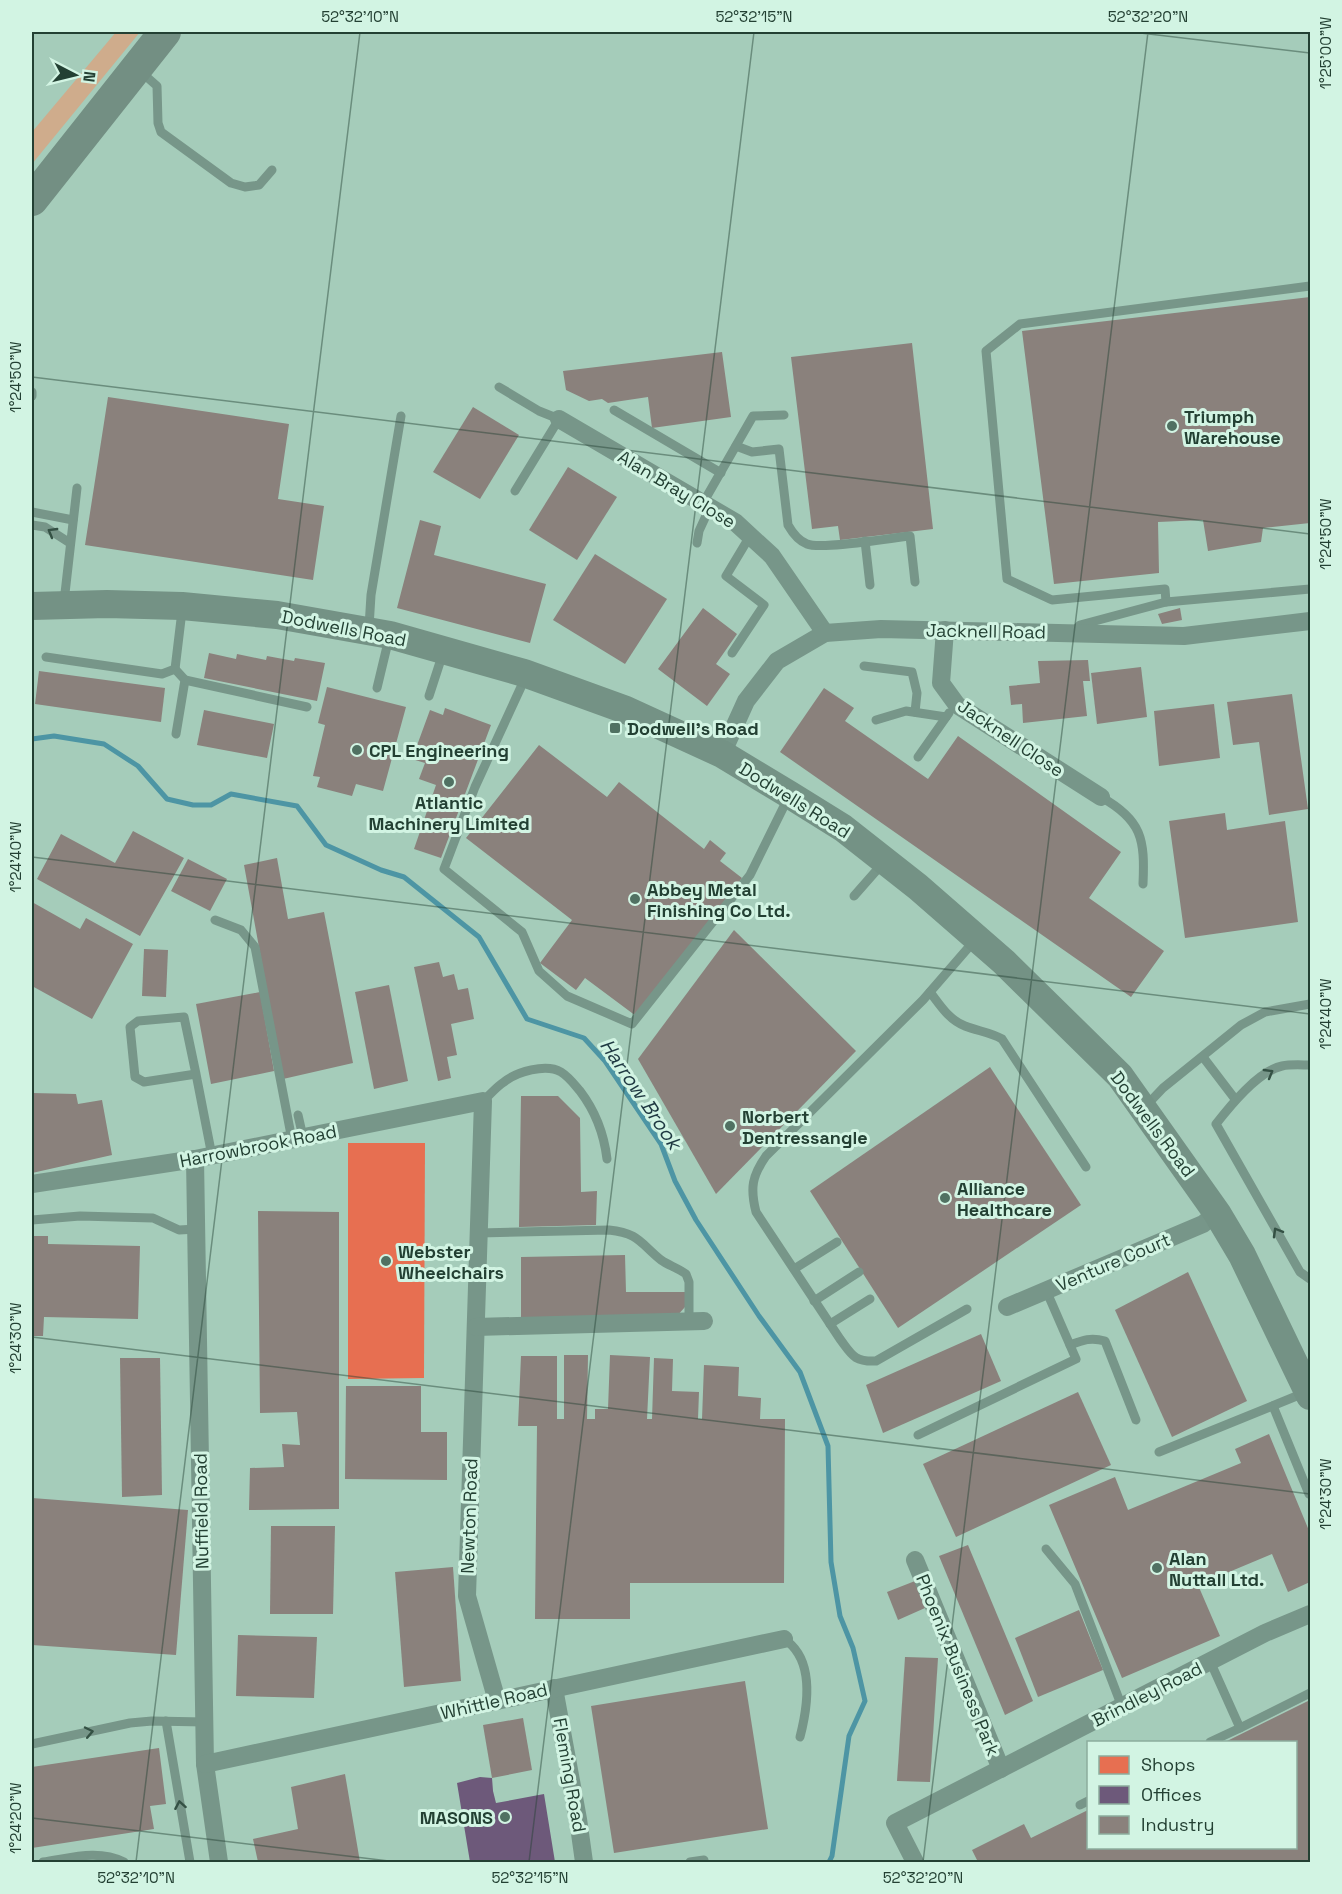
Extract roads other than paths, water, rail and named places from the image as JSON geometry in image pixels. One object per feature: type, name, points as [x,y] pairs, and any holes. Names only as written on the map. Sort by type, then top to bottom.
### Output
[{"type":"highway","points":[[32,200],[165,32]]},
{"type":"main road","name":"Dodwells Road","points":[[32,606],[107,604],[182,606],[277,615],[379,633],[524,673],[626,710],[722,754],[790,795],[843,828],[976,938],[1004,962],[1120,1076],[1217,1213],[1242,1255],[1310,1393]]},
{"type":"street","name":"Alan Bray Close","points":[[559,419],[735,522],[772,556],[825,633]]},
{"type":"street","name":"Jacknell Road","points":[[722,754],[746,701],[777,661],[825,633],[881,629],[1184,636],[1311,621]]},
{"type":"street","name":"Jacknell Close","points":[[945,630],[941,682],[951,710],[1101,797]]},
{"type":"street","name":"Harrowbrook Road","points":[[32,1184],[204,1157],[483,1101]]},
{"type":"street","name":"Newton Road","points":[[483,1101],[467,1596],[497,1701]]},
{"type":"street","name":"Nuffield Road","points":[[204,1157],[197,1229],[205,1722],[206,1764],[219,1863]]},
{"type":"street","name":"Venture Court","points":[[1007,1306],[1203,1224],[1217,1213]]},
{"type":"street","points":[[476,1327],[696,1321]]},
{"type":"street","name":"Phoenix Business Park","points":[[915,1560],[1000,1769]]},
{"type":"street","name":"Brindley Road","points":[[915,1863],[895,1823],[1264,1633],[1311,1614]]},
{"type":"street","name":"Whittle Road","points":[[206,1764],[783,1639]]},
{"type":"street","name":"Fleming Road","points":[[554,1688],[584,1863]]},
{"type":"lane","points":[[136,67],[157,86],[158,123],[161,132],[231,183],[245,187],[259,185],[272,170]]},
{"type":"lane","points":[[1166,602],[1165,589],[1052,600],[1007,579],[986,351],[1020,324],[1311,286]]},
{"type":"lane","points":[[499,387],[539,411],[559,419],[515,491]]},
{"type":"lane","points":[[614,410],[721,473]]},
{"type":"lane","points":[[697,543],[706,505],[753,416],[783,415]]},
{"type":"lane","points":[[377,688],[379,633],[371,595],[401,416]]},
{"type":"lane","points":[[736,446],[752,452],[779,449],[788,525],[792,533],[807,545],[828,545],[910,536],[915,582]]},
{"type":"lane","points":[[64,605],[77,488]]},
{"type":"lane","points":[[32,512],[73,520]]},
{"type":"lane","points":[[32,525],[45,527],[70,543]]},
{"type":"lane","points":[[732,653],[764,604],[726,576],[750,536]]},
{"type":"lane","points":[[865,541],[870,585]]},
{"type":"lane","points":[[1073,634],[1080,625],[1166,602],[1311,589]]},
{"type":"lane","points":[[182,606],[175,669],[185,681],[307,707]]},
{"type":"lane","points":[[429,696],[442,663],[444,650]]},
{"type":"lane","points":[[46,657],[162,674],[175,669]]},
{"type":"lane","points":[[864,666],[912,672],[917,693],[915,712]]},
{"type":"lane","points":[[524,673],[521,687],[475,787],[444,869],[522,932],[539,971],[567,996],[632,1024],[750,875],[790,795]]},
{"type":"lane","points":[[176,734],[185,681]]},
{"type":"lane","points":[[876,720],[906,711],[951,710]]},
{"type":"lane","points":[[918,757],[951,710]]},
{"type":"lane","points":[[1101,797],[1133,820],[1140,835],[1143,884]]},
{"type":"lane","points":[[854,896],[885,861]]},
{"type":"lane","points":[[215,920],[241,930],[255,946],[298,1138]]},
{"type":"lane","points":[[967,1310],[876,1361],[855,1358],[756,1212],[752,1195],[753,1179],[766,1156],[930,992],[976,938]]},
{"type":"lane","points":[[930,992],[946,1014],[963,1026],[994,1034],[1002,1039],[1086,1167]]},
{"type":"lane","points":[[1144,1108],[1163,1088],[1241,1025],[1265,1012],[1311,1004]]},
{"type":"lane","points":[[196,1074],[144,1082],[139,1080],[135,1077],[130,1028],[138,1021],[184,1017],[196,1074],[204,1157]]},
{"type":"lane","points":[[1203,1057],[1235,1099]]},
{"type":"lane","points":[[1311,1065],[1281,1066],[1258,1079],[1235,1099],[1216,1124],[1300,1272],[1311,1279]]},
{"type":"lane","points":[[483,1101],[505,1081],[525,1072],[548,1068],[559,1070],[571,1080],[597,1118],[604,1138],[607,1159]]},
{"type":"lane","points":[[298,1115],[298,1138]]},
{"type":"lane","points":[[32,1220],[80,1216],[153,1218],[179,1230],[197,1229]]},
{"type":"lane","points":[[479,1233],[609,1230],[627,1232],[642,1241],[663,1261],[686,1274],[696,1321]]},
{"type":"lane","points":[[794,1269],[837,1242]]},
{"type":"lane","points":[[814,1300],[859,1272]]},
{"type":"lane","points":[[918,1435],[1076,1359],[1046,1290]]},
{"type":"lane","points":[[830,1324],[870,1299]]},
{"type":"lane","points":[[1070,1345],[1095,1338],[1105,1341],[1136,1420]]},
{"type":"lane","points":[[1159,1452],[1310,1393]]},
{"type":"lane","points":[[1273,1406],[1309,1494]]},
{"type":"lane","points":[[1046,1549],[1075,1584],[1122,1707]]},
{"type":"lane","points":[[783,1639],[799,1652],[804,1667],[806,1700],[800,1737]]},
{"type":"lane","points":[[1210,1661],[1240,1728]]},
{"type":"lane","points":[[1214,1741],[1311,1693]]},
{"type":"lane","points":[[166,1721],[190,1863]]},
{"type":"lane","points":[[32,1744],[130,1723],[205,1722]]},
{"type":"lane","points":[[44,1863],[99,1855],[112,1856],[124,1863]]},
{"type":"lane","points":[[690,1863],[704,1860]]},
{"type":"waterway","name":"Harrow Brook","points":[[32,739],[54,736],[104,744],[138,766],[167,799],[193,805],[211,805],[231,794],[297,806],[326,845],[381,870],[404,877],[479,937],[527,1019],[584,1038],[605,1061],[661,1144],[675,1181],[696,1220],[759,1316],[800,1372],[828,1446],[831,1562],[840,1616],[853,1648],[865,1701],[849,1736],[832,1856],[829,1862]]},
{"type":"place","name":"Triumph Warehouse","points":[[1172,426]]},
{"type":"place","name":"Dodwell's Road","points":[[615,728]]},
{"type":"place","name":"CPL Engineering","points":[[357,750]]},
{"type":"place","name":"Atlantic Machinery Limited","points":[[449,782]]},
{"type":"place","name":"Abbey Metal Finishing Co Ltd.","points":[[635,899]]},
{"type":"place","name":"Norbert Dentressangle","points":[[730,1126]]},
{"type":"place","name":"Alliance Healthcare","points":[[945,1198]]},
{"type":"place","name":"Webster Wheelchairs","points":[[386,1261]]},
{"type":"place","name":"Alan Nuttall Ltd.","points":[[1157,1568]]},
{"type":"place","name":"MASONS","points":[[505,1817]]}]
